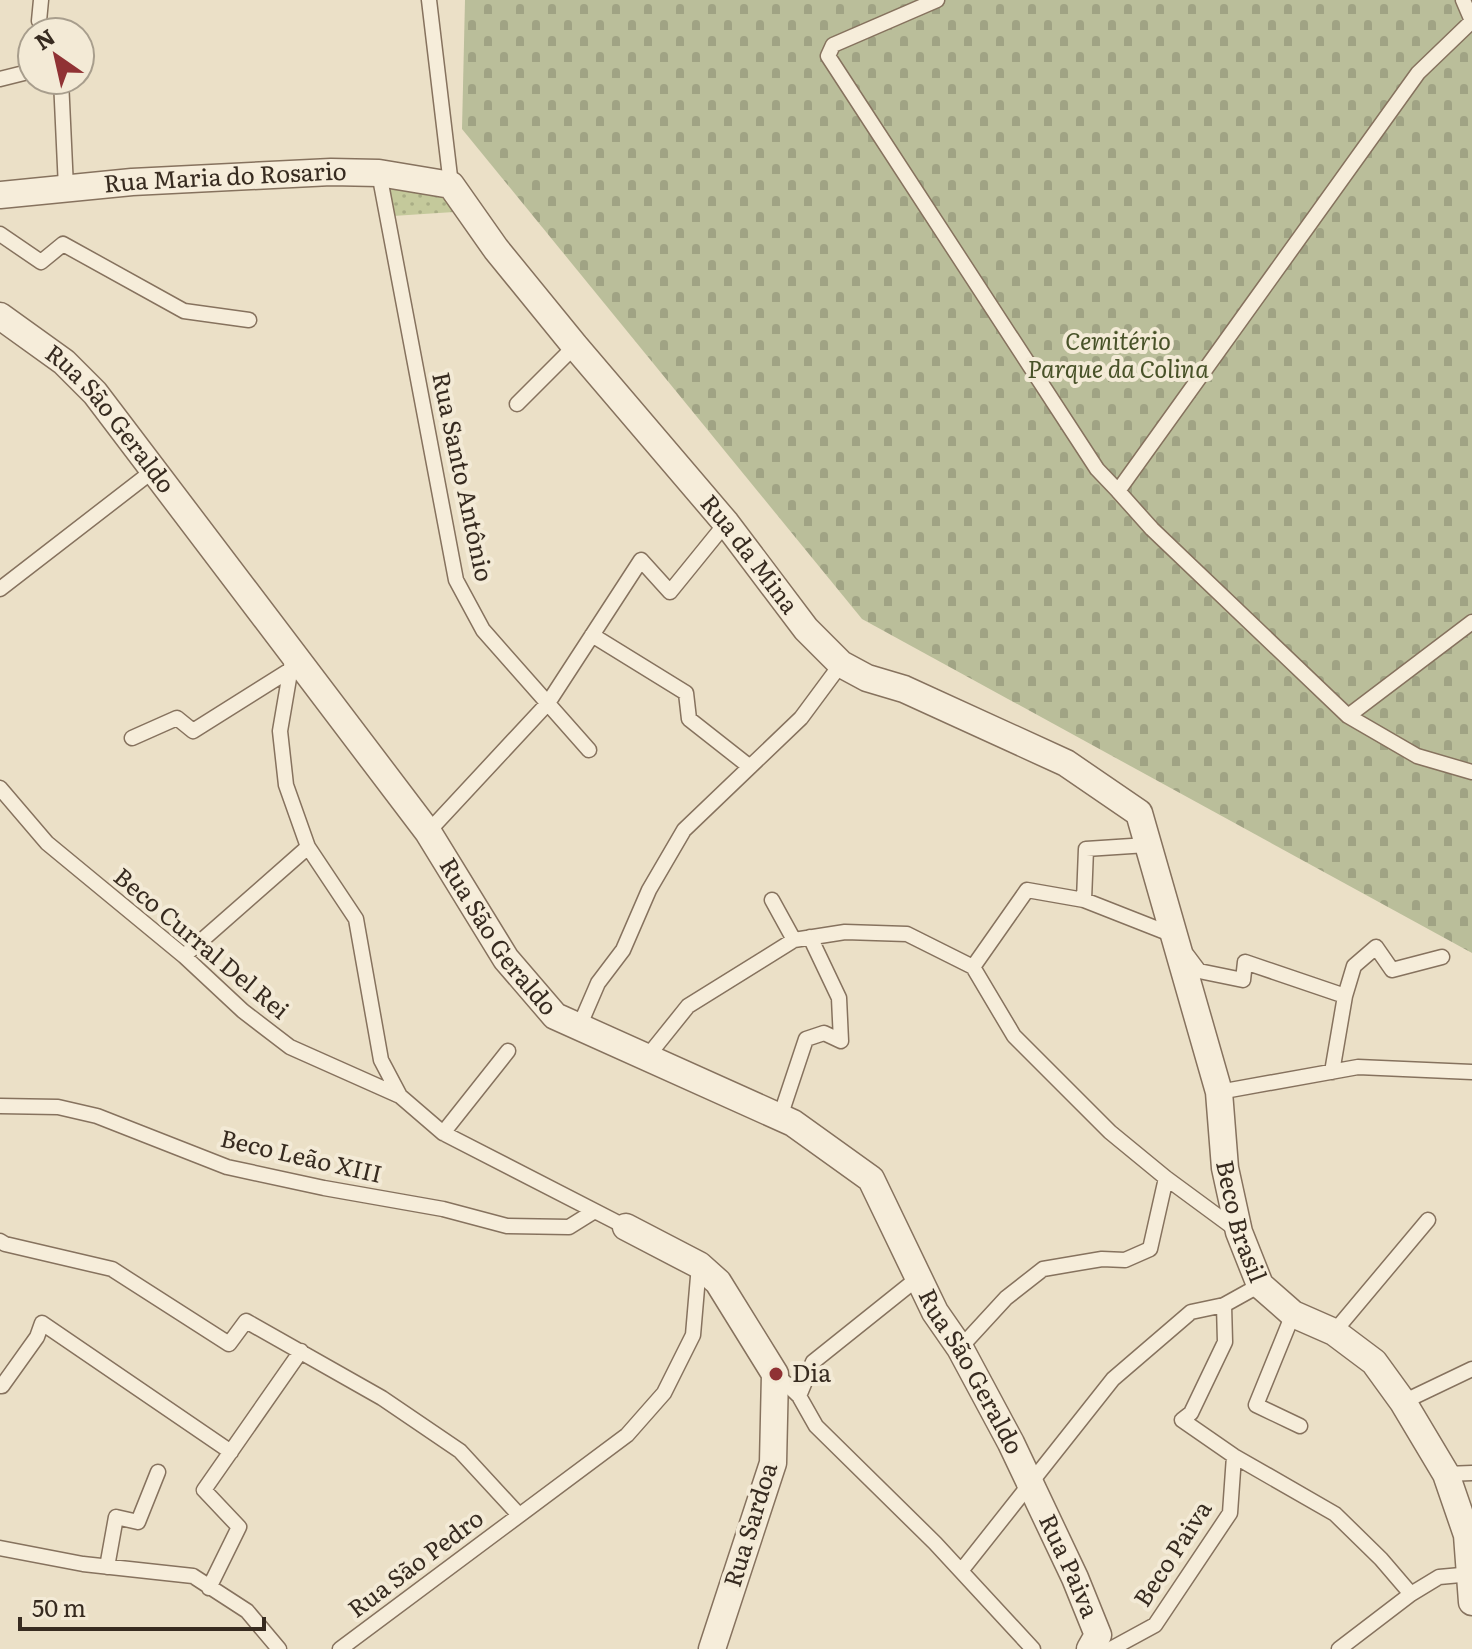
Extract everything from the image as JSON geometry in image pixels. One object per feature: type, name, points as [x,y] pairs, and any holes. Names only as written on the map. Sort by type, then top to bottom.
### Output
[{"type":"street","name":"Rua Maria do Rosario","points":[[0,195],[132,182],[285,174],[379,173],[451,185]]},
{"type":"street","name":"Rua da Mina","points":[[451,185],[496,249],[726,523],[806,629],[841,664],[867,678],[904,689],[1066,763],[1139,813]]},
{"type":"street","name":"Rua São Geraldo","points":[[0,316],[64,362],[95,393],[292,663],[428,832],[506,959],[555,1016],[793,1123],[871,1179],[935,1312],[960,1348],[1030,1483]]},
{"type":"street","name":"Beco Brasil","points":[[1139,813],[1219,1092],[1225,1168],[1239,1232],[1260,1285],[1293,1314],[1334,1332],[1374,1362],[1459,1473],[1472,1602]]},
{"type":"street","points":[[626,1227],[699,1265],[718,1282],[775,1374]]},
{"type":"street","name":"Rua Sardoa","points":[[712,1649],[773,1463],[775,1374]]},
{"type":"street","name":"Rua Paiva","points":[[1030,1483],[1098,1635],[1090,1649]]},
{"type":"lane","points":[[429,0],[451,185]]},
{"type":"lane","points":[[937,0],[833,45],[828,56],[1097,469],[1152,529],[1348,716],[1417,756],[1472,772]]},
{"type":"lane","points":[[1118,491],[1418,73],[1472,21],[1463,0]]},
{"type":"lane","points":[[62,96],[66,188]]},
{"type":"lane","name":"Rua Santo Antônio","points":[[379,173],[456,580],[483,630],[589,750]]},
{"type":"lane","points":[[0,234],[41,262],[63,244],[184,311],[249,320]]},
{"type":"lane","points":[[517,404],[575,346]]},
{"type":"lane","points":[[0,589],[154,470]]},
{"type":"lane","points":[[428,832],[548,703],[641,560],[670,592],[726,523]]},
{"type":"lane","points":[[1348,716],[1472,622]]},
{"type":"lane","points":[[592,635],[686,693],[689,719],[750,767]]},
{"type":"lane","points":[[132,738],[177,718],[193,731],[292,663]]},
{"type":"lane","points":[[292,663],[280,731],[286,785],[308,847],[356,919],[381,1060],[400,1096],[443,1133],[626,1227]]},
{"type":"lane","points":[[579,1027],[598,983],[623,950],[649,890],[684,830],[801,718],[841,664]]},
{"type":"lane","name":"Beco Curral Del Rei","points":[[0,788],[47,843],[184,956],[243,1011],[290,1047],[400,1096]]},
{"type":"lane","points":[[1084,900],[1086,849],[1147,845]]},
{"type":"lane","points":[[184,956],[308,847]]},
{"type":"lane","points":[[973,967],[1027,890],[1084,900],[1171,933],[1199,971],[1243,980],[1245,962],[1345,996]]},
{"type":"lane","points":[[772,900],[794,940]]},
{"type":"lane","points":[[647,1057],[688,1006],[794,940],[845,932],[907,934],[973,967],[1014,1036],[1110,1132],[1239,1232]]},
{"type":"lane","points":[[780,1117],[806,1039],[824,1033],[841,1041],[839,998],[810,937]]},
{"type":"lane","points":[[1332,1072],[1345,996],[1354,966],[1376,947],[1392,970],[1442,957]]},
{"type":"lane","points":[[443,1133],[508,1051]]},
{"type":"lane","points":[[1219,1092],[1358,1067],[1472,1072]]},
{"type":"lane","name":"Beco Leão XIII","points":[[0,1106],[58,1107],[97,1116],[227,1167],[443,1209],[507,1226],[569,1227],[593,1212]]},
{"type":"lane","points":[[960,1348],[1006,1298],[1043,1269],[1102,1259],[1125,1260],[1150,1249],[1166,1178]]},
{"type":"lane","points":[[1334,1332],[1428,1220]]},
{"type":"lane","points":[[0,1241],[112,1269],[229,1344],[246,1321],[382,1398],[460,1451],[519,1515]]},
{"type":"lane","name":"Rua São Pedro","points":[[340,1649],[627,1435],[664,1393],[693,1335],[699,1265]]},
{"type":"lane","points":[[799,1396],[813,1362],[918,1278]]},
{"type":"lane","points":[[961,1571],[1113,1379],[1191,1312],[1224,1305],[1260,1285]]},
{"type":"lane","points":[[1224,1305],[1225,1342],[1191,1413],[1182,1420],[1234,1456],[1335,1514],[1411,1594]]},
{"type":"lane","points":[[1293,1314],[1256,1405],[1300,1426]]},
{"type":"lane","points":[[0,1386],[37,1337],[42,1323],[231,1452]]},
{"type":"lane","points":[[209,1588],[239,1527],[204,1490],[301,1351]]},
{"type":"lane","points":[[1403,1402],[1472,1369]]},
{"type":"lane","points":[[775,1374],[799,1396],[816,1426],[961,1571],[1033,1649]]},
{"type":"lane","name":"Beco Paiva","points":[[1111,1649],[1155,1625],[1230,1513],[1234,1456]]},
{"type":"lane","points":[[107,1567],[116,1517],[138,1522],[158,1472]]},
{"type":"lane","points":[[0,1548],[107,1567],[193,1576],[247,1611],[279,1649]]},
{"type":"lane","points":[[1339,1649],[1411,1594],[1439,1577],[1471,1574]]},
{"type":"green space","name":"Cemitério Parque da Colina","points":[[465,0],[1472,0],[1472,953],[862,619],[462,129]]},
{"type":"green space","points":[[385,181],[410,185],[424,195],[445,197],[454,212],[393,216]]},
{"type":"place","name":"Dia","points":[[776,1374]]}]
